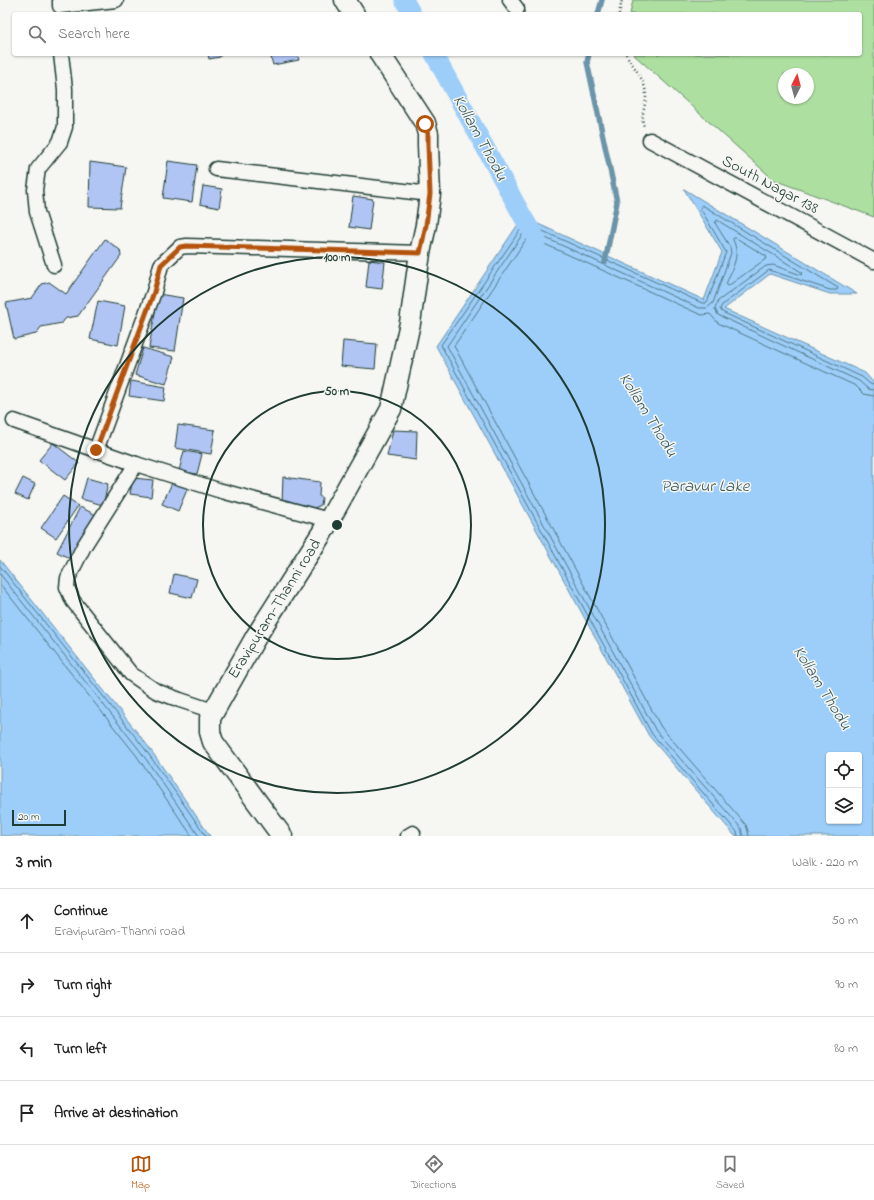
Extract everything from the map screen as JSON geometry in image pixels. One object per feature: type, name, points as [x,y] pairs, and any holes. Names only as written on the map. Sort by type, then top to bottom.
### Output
[{"type":"main road","points":[[345,0],[353,12]]},
{"type":"main road","name":"Eravipuram-Thanni road","points":[[282,836],[213,742],[209,727],[210,718],[257,636],[322,533],[391,409],[410,323],[430,194],[427,128],[381,56]]},
{"type":"street","points":[[60,7],[116,0]]},
{"type":"street","points":[[54,265],[37,212],[35,190],[38,169],[60,142],[65,127],[65,89],[61,56]]},
{"type":"street","name":"South Nagar 138","points":[[650,140],[874,261]]},
{"type":"street","points":[[216,169],[430,194]]},
{"type":"street","points":[[96,450],[154,292],[161,265],[180,247],[420,253]]},
{"type":"street","points":[[14,421],[136,464],[218,490],[329,520]]},
{"type":"street","points":[[136,464],[84,546],[68,578],[67,587],[73,601],[132,674],[156,691],[214,711]]},
{"type":"path","points":[[619,12],[622,0]]},
{"type":"path","points":[[627,56],[641,79],[646,95],[642,121],[650,140]]},
{"type":"green space","points":[[633,0],[874,0],[874,217],[774,180],[635,56],[862,56],[862,12],[630,12]]},
{"type":"water","name":"Paravur Lake","points":[[684,189],[857,294],[830,294],[770,274],[724,309],[865,373],[874,383],[874,836],[735,836],[649,736],[436,346],[523,217],[704,300],[722,252]]},
{"type":"water","points":[[0,560],[148,746],[210,836],[0,836]]},
{"type":"building","points":[[208,56],[220,56],[220,57],[209,59]]},
{"type":"building","points":[[271,56],[298,56],[299,60],[273,65]]},
{"type":"building","points":[[168,161],[197,165],[192,202],[163,198]]},
{"type":"building","points":[[90,162],[126,167],[120,208],[89,207]]},
{"type":"building","points":[[203,186],[222,189],[219,208],[200,204]]},
{"type":"building","points":[[353,196],[373,199],[369,230],[349,227]]},
{"type":"building","points":[[105,239],[120,250],[121,256],[78,316],[66,318],[62,323],[41,327],[36,334],[14,339],[6,303],[32,298],[42,284],[49,282],[66,294]]},
{"type":"building","points":[[369,260],[385,262],[382,289],[366,287]]},
{"type":"building","points":[[158,294],[183,298],[175,351],[149,348]]},
{"type":"building","points":[[98,301],[125,306],[118,345],[90,339]]},
{"type":"building","points":[[343,341],[377,344],[375,369],[341,366]]},
{"type":"building","points":[[143,348],[174,357],[166,384],[135,375]]},
{"type":"building","points":[[131,381],[166,387],[164,401],[129,396]]},
{"type":"building","points":[[178,425],[215,430],[211,454],[175,448]]},
{"type":"building","points":[[393,430],[417,431],[416,460],[387,456]]},
{"type":"building","points":[[53,443],[79,463],[65,480],[39,460]]},
{"type":"building","points":[[184,451],[202,454],[197,474],[179,471]]},
{"type":"building","points":[[283,477],[320,482],[319,496],[322,498],[321,505],[312,509],[282,503]]},
{"type":"building","points":[[23,478],[35,484],[28,500],[15,494]]},
{"type":"building","points":[[87,478],[108,484],[103,505],[81,499]]},
{"type":"building","points":[[133,478],[153,480],[151,497],[130,494]]},
{"type":"building","points":[[174,479],[189,485],[178,511],[162,504]]},
{"type":"building","points":[[63,496],[78,506],[56,538],[41,528]]},
{"type":"building","points":[[80,507],[96,515],[73,560],[57,552]]},
{"type":"building","points":[[174,574],[197,579],[192,598],[170,593]]},
{"type":"waterway","name":"Kollam Thodu","points":[[404,0],[411,12]]},
{"type":"waterway","points":[[599,12],[602,0]]},
{"type":"waterway","name":"Kollam Thodu","points":[[435,56],[537,240]]},
{"type":"waterway","points":[[588,56],[587,62],[617,202],[605,262]]},
{"type":"route","points":[[96,450],[154,292],[161,265],[180,247],[420,253],[426,225],[430,194],[428,134],[425,124]]}]
